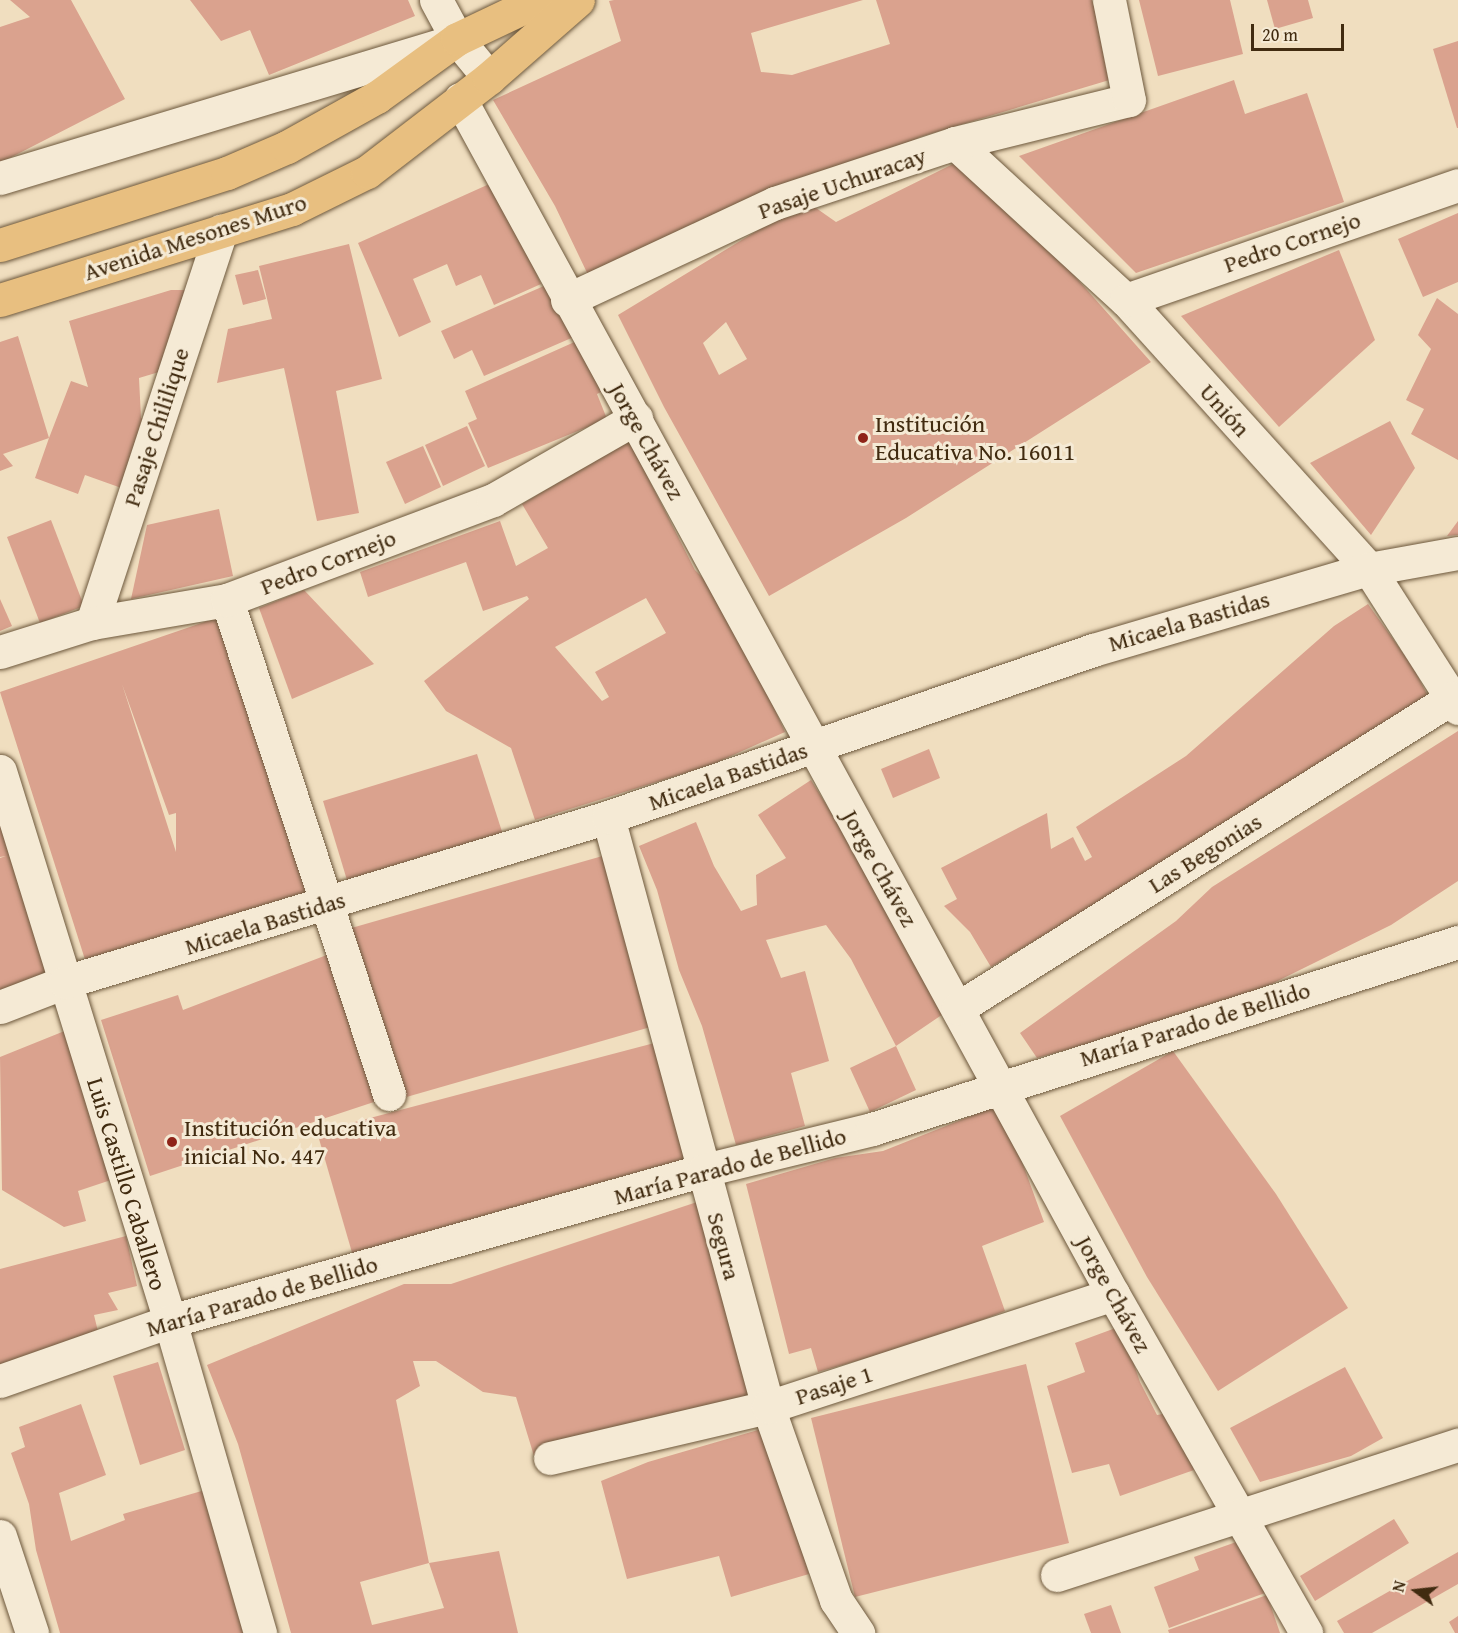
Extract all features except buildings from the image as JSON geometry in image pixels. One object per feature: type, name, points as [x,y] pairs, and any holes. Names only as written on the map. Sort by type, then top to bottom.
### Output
[{"type":"highway","points":[[0,245],[226,173],[287,147],[376,97],[457,39],[539,0]]},
{"type":"highway","name":"Avenida Mesones Muro","points":[[0,300],[292,208],[366,172],[489,78],[578,0]]},
{"type":"street","points":[[436,0],[457,39],[489,78]]},
{"type":"street","name":"Pasaje Uchuracay","points":[[567,300],[775,204],[955,143],[1129,100],[1109,0]]},
{"type":"street","points":[[0,178],[457,39]]},
{"type":"street","name":"Jorge Chávez","points":[[460,99],[567,300],[636,418],[813,748],[958,1008],[1113,1294],[1242,1516],[1306,1633]]},
{"type":"street","name":"Unión","points":[[955,143],[1126,300],[1369,569],[1455,703]]},
{"type":"street","name":"Pedro Cornejo","points":[[1126,300],[1458,185]]},
{"type":"street","name":"Pasaje Chililique","points":[[92,623],[221,231]]},
{"type":"street","name":"Pedro Cornejo","points":[[0,652],[92,623],[227,600],[493,500],[636,418]]},
{"type":"street","name":"Micaela Bastidas","points":[[0,1007],[65,982],[324,906],[608,817],[813,748],[1082,653],[1369,569],[1458,553]]},
{"type":"street","points":[[227,600],[324,906],[389,1094]]},
{"type":"street","name":"Las Begonias","points":[[958,1008],[1455,703]]},
{"type":"street","name":"Luis Castillo Caballero","points":[[0,771],[170,1321],[260,1633]]},
{"type":"street","name":"Segura","points":[[608,817],[768,1407],[836,1600],[858,1633]]},
{"type":"street","name":"María Parado de Bellido","points":[[0,1381],[170,1321],[704,1170],[872,1129],[1000,1085],[1458,942]]},
{"type":"street","name":"Pasaje 1","points":[[550,1458],[768,1407],[1113,1294]]},
{"type":"street","points":[[1057,1575],[1242,1516],[1453,1455]]},
{"type":"street","points":[[0,1536],[9,1597],[32,1633]]},
{"type":"place","name":"Institución Educativa No. 16011","points":[[863,438]]},
{"type":"place","name":"Institución educativa inicial No. 447","points":[[172,1142]]}]
